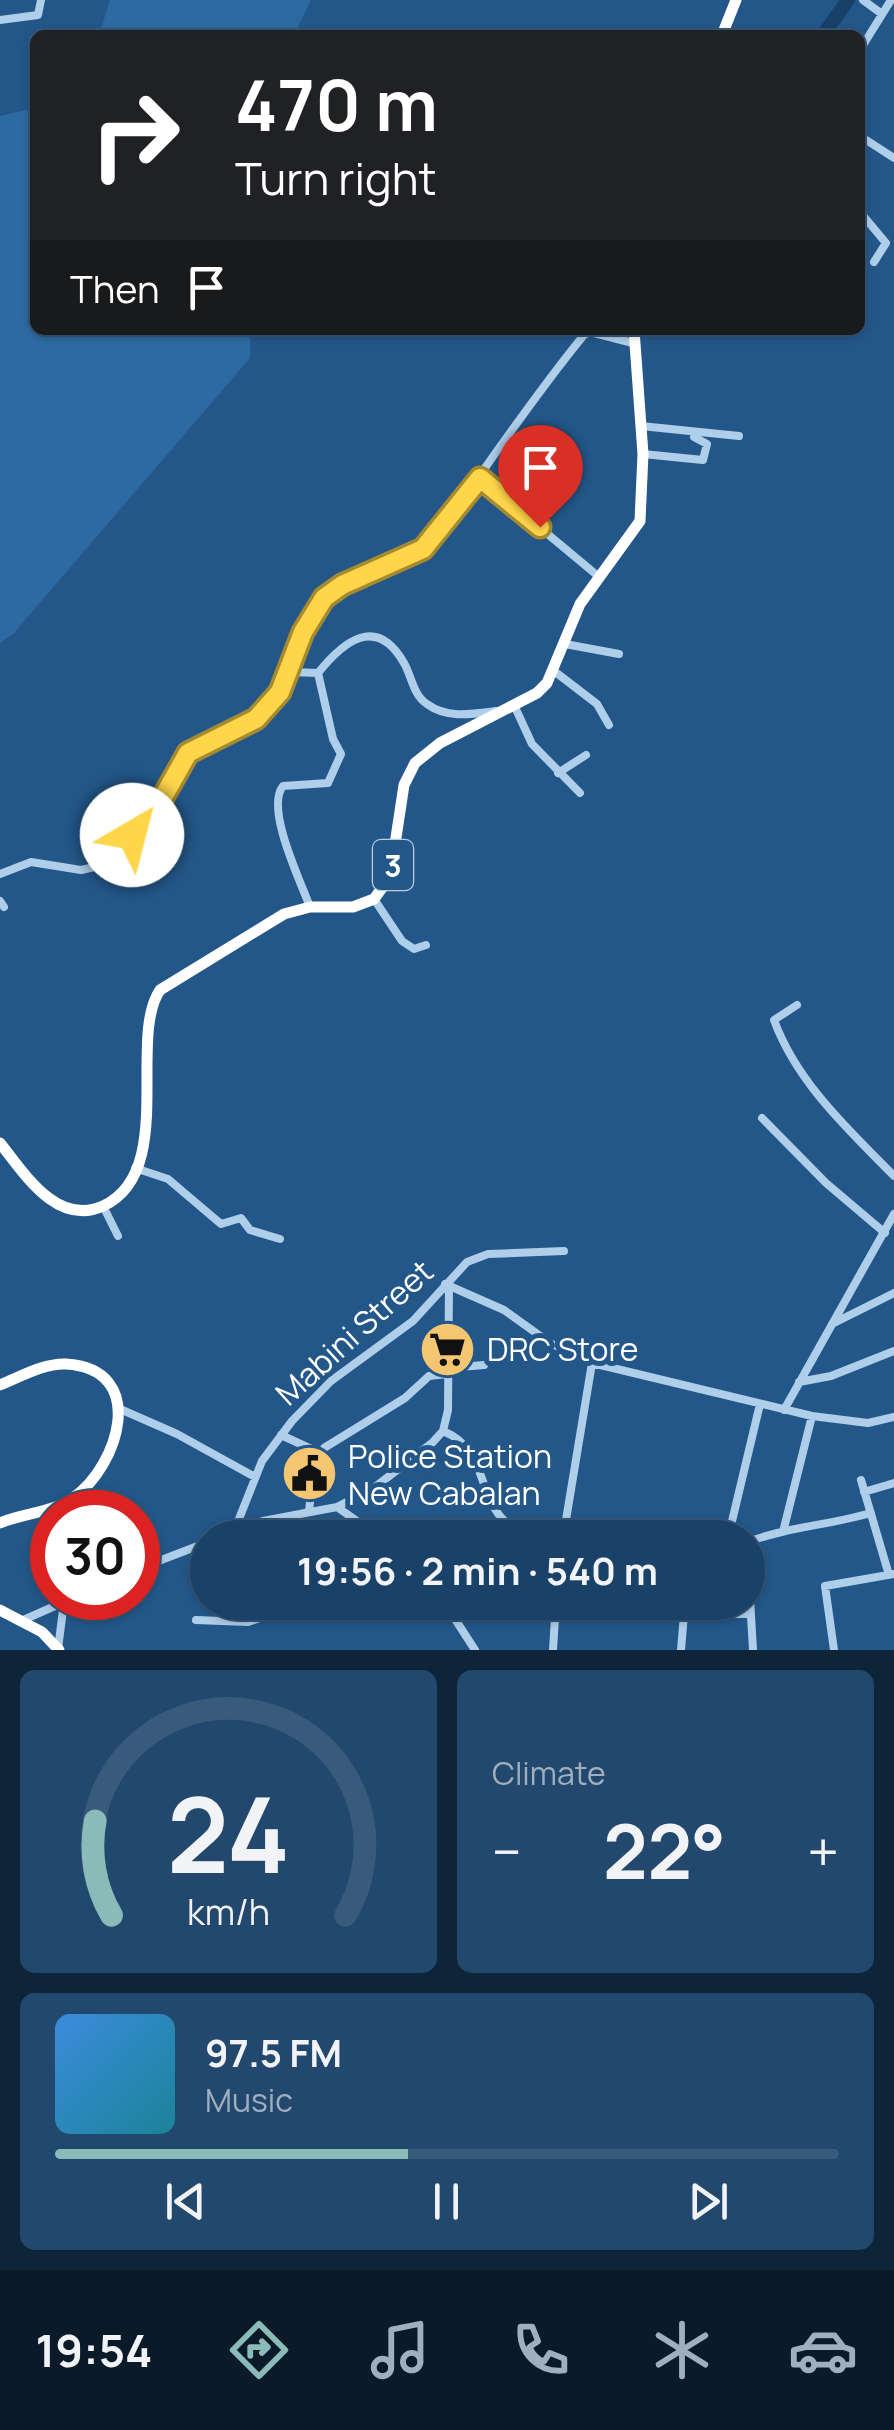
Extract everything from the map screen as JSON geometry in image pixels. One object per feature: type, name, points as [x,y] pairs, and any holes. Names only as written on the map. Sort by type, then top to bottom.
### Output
[{"type":"highway","points":[[724,30],[736,0]]},
{"type":"highway","name":"3","points":[[103,1206],[122,1190],[135,1168],[150,1087],[149,1031],[156,997],[171,980],[284,914],[310,907],[353,907],[374,899],[390,877],[404,785],[416,763],[440,743],[537,693],[554,671],[580,604],[640,521],[643,454],[633,336]]},
{"type":"highway","points":[[0,1143],[52,1201],[76,1210],[103,1206]]},
{"type":"highway","points":[[0,1385],[41,1368],[63,1364],[80,1367],[104,1382],[120,1409],[112,1448],[85,1488],[54,1508],[0,1523]]},
{"type":"highway","points":[[0,1610],[42,1632],[59,1650]]},
{"type":"street","points":[[0,20],[38,16],[41,0]]},
{"type":"street","points":[[863,0],[882,14]]},
{"type":"street","points":[[865,42],[891,0]]},
{"type":"street","points":[[865,139],[894,158]]},
{"type":"street","points":[[865,218],[886,243],[874,262]]},
{"type":"street","points":[[0,874],[31,862],[80,870],[99,866],[158,806],[188,753],[256,719],[280,692],[303,632],[324,598],[342,585],[423,549],[480,478],[552,370],[584,335]]},
{"type":"street","points":[[641,426],[739,436]]},
{"type":"street","points":[[643,454],[703,460],[707,444],[694,438]]},
{"type":"street","points":[[480,478],[598,576]]},
{"type":"street","points":[[318,673],[346,641],[372,637],[403,660],[415,690],[428,706],[458,715],[501,711]]},
{"type":"street","points":[[565,644],[619,654]]},
{"type":"street","points":[[554,671],[596,704],[609,725]]},
{"type":"street","points":[[290,672],[318,673]]},
{"type":"street","points":[[310,907],[282,828],[278,796],[283,786],[328,783],[340,762],[318,673]]},
{"type":"street","points":[[514,705],[524,734],[580,793]]},
{"type":"street","points":[[558,773],[586,755]]},
{"type":"street","points":[[374,899],[402,940],[414,949],[426,945]]},
{"type":"street","points":[[796,1005],[774,1020],[799,1067],[829,1110],[894,1176]]},
{"type":"street","points":[[762,1118],[826,1183],[885,1233]]},
{"type":"street","points":[[135,1168],[168,1179],[221,1224],[241,1218],[250,1230],[280,1239]]},
{"type":"street","points":[[103,1206],[118,1236]]},
{"type":"street","points":[[784,1410],[894,1214]]},
{"type":"street","name":"Mabini Street","points":[[242,1520],[255,1477],[281,1434],[331,1380],[413,1321],[467,1262],[482,1255],[564,1251]]},
{"type":"street","points":[[272,1520],[337,1507],[395,1474],[442,1431],[448,1371],[447,1285],[504,1310],[550,1343],[592,1363],[812,1416],[868,1423],[894,1417]]},
{"type":"street","points":[[832,1324],[894,1293]]},
{"type":"street","points":[[799,1382],[830,1376],[894,1351]]},
{"type":"street","points":[[566,1520],[592,1363]]},
{"type":"street","points":[[309,1511],[320,1453],[332,1440],[405,1398],[430,1376],[484,1366]]},
{"type":"street","points":[[732,1520],[760,1404]]},
{"type":"street","points":[[120,1409],[177,1434],[255,1477]]},
{"type":"street","points":[[784,1528],[812,1416]]},
{"type":"street","points":[[442,1431],[467,1444],[500,1520]]},
{"type":"street","points":[[281,1434],[320,1453]]},
{"type":"street","points":[[834,1650],[825,1586],[892,1575],[860,1480]]},
{"type":"street","points":[[864,1492],[894,1483]]},
{"type":"street","points":[[337,1507],[355,1520]]},
{"type":"street","points":[[765,1535],[784,1528],[832,1524],[871,1513]]},
{"type":"street","points":[[160,1561],[190,1549]]},
{"type":"street","points":[[21,1621],[30,1617]]},
{"type":"street","points":[[59,1650],[64,1620]]},
{"type":"street","points":[[196,1620],[254,1620]]},
{"type":"street","points":[[456,1620],[475,1650]]},
{"type":"street","points":[[553,1650],[555,1620]]},
{"type":"street","points":[[681,1650],[684,1620]]},
{"type":"street","points":[[749,1620],[753,1650]]},
{"type":"shaded area","points":[[110,0],[311,0],[296,30],[101,30]]},
{"type":"shaded area","points":[[30,109],[30,335],[250,335],[250,358],[13,634],[0,643],[0,116]]},
{"type":"waterway","points":[[827,30],[848,0]]},
{"type":"place","name":"DRC Store","points":[[448,1349]]},
{"type":"place","name":"Police Station New Cabalan","points":[[309,1474]]},
{"type":"route","points":[[132,835],[158,806],[178,764],[188,753],[256,719],[280,692],[303,632],[324,598],[342,585],[423,549],[480,478],[540,527]]}]
